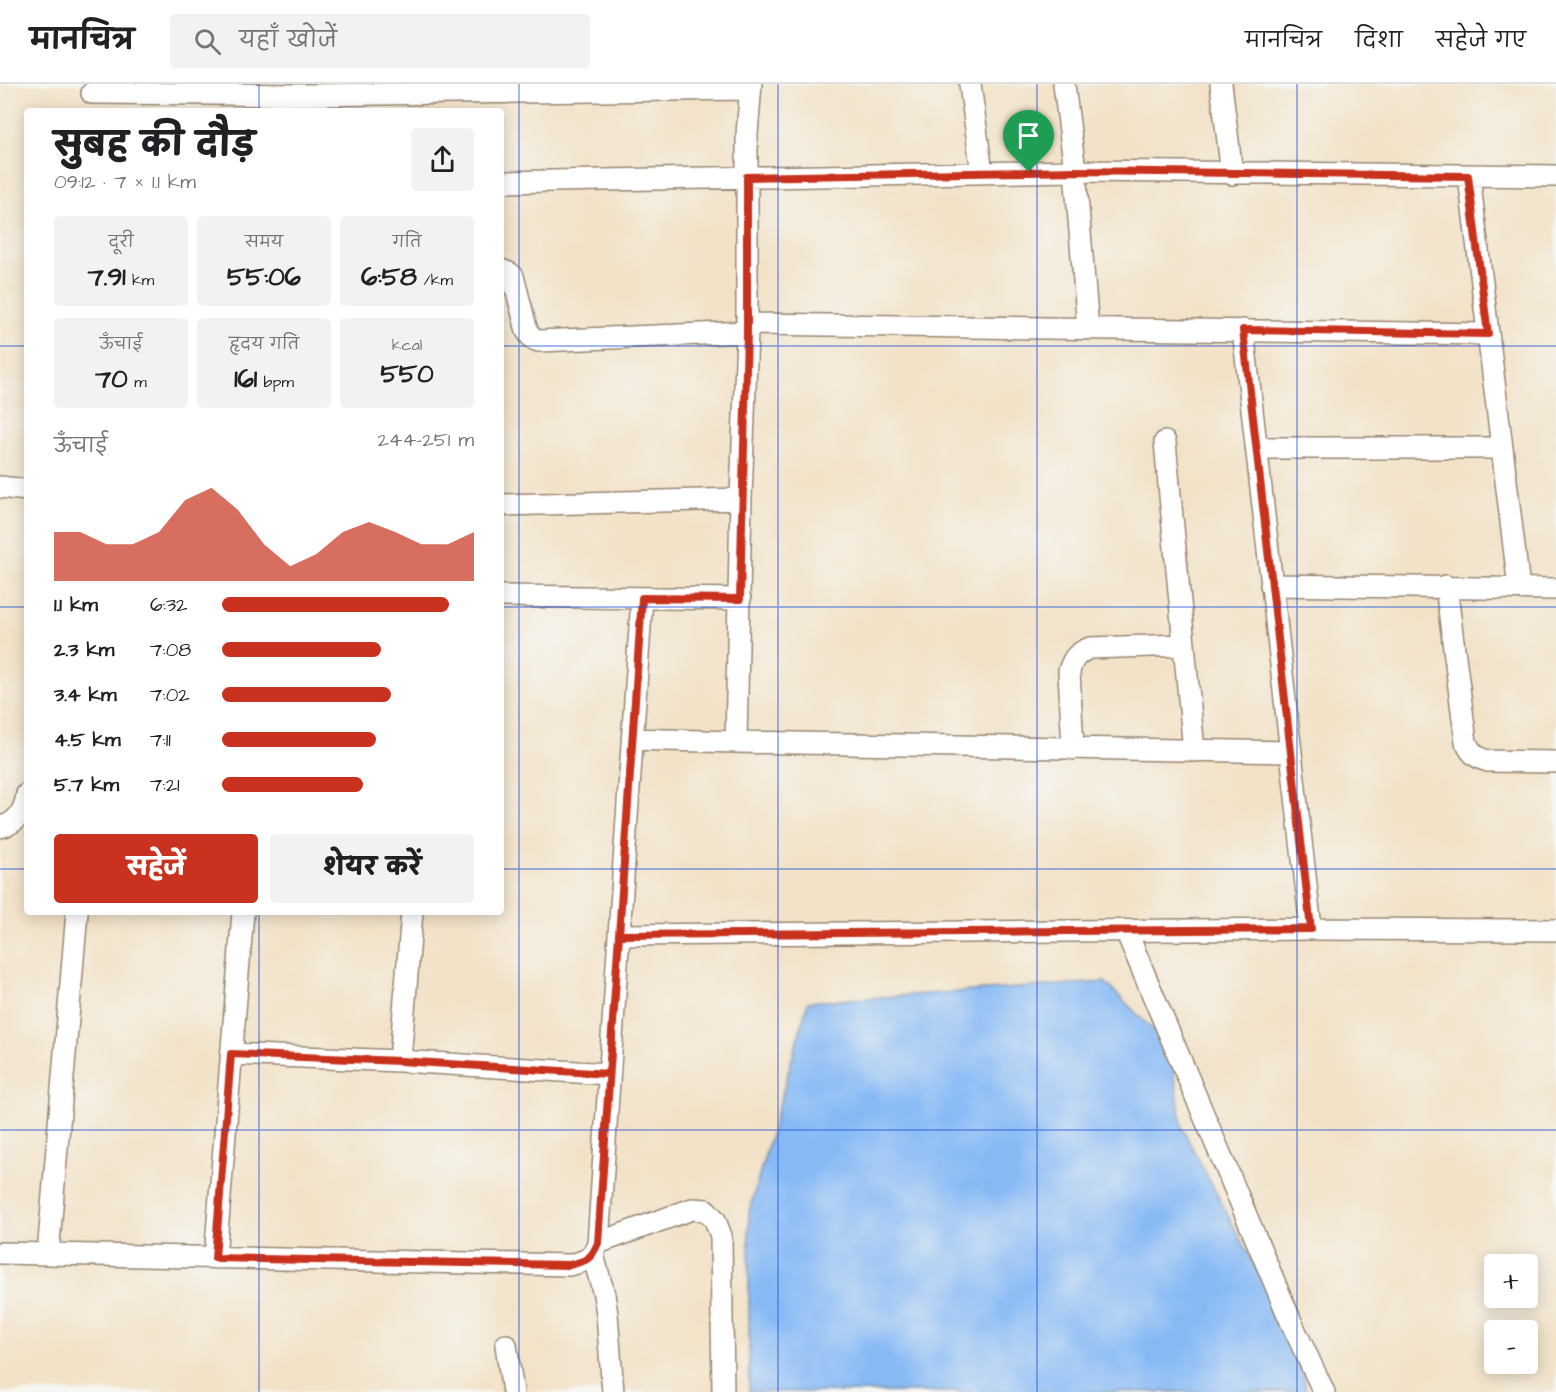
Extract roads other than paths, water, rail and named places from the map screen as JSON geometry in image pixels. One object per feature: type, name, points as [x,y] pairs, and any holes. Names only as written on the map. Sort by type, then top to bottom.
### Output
[{"type":"street","points":[[970,84],[982,173]]},
{"type":"street","points":[[1064,84],[1075,171],[1088,329]]},
{"type":"street","points":[[1221,84],[1232,174]]},
{"type":"street","points":[[92,96],[304,103],[583,88],[751,87],[747,134],[747,328],[736,742]]},
{"type":"street","points":[[504,182],[1075,171],[1556,176]]},
{"type":"street","points":[[1468,176],[1520,588]]},
{"type":"street","points":[[504,271],[513,276],[527,330],[533,339],[539,341],[747,328],[1243,330],[1488,334]]},
{"type":"street","points":[[1243,330],[1311,929]]},
{"type":"street","points":[[1165,442],[1194,751]]},
{"type":"street","points":[[1256,448],[1502,448]]},
{"type":"street","points":[[0,487],[24,490]]},
{"type":"street","points":[[504,505],[741,499]]},
{"type":"street","points":[[1271,585],[1556,589]]},
{"type":"street","points":[[1446,586],[1466,742],[1470,750],[1477,758],[1488,761],[1556,762]]},
{"type":"street","points":[[504,596],[740,599]]},
{"type":"street","points":[[613,1392],[607,1314],[595,1249],[642,598]]},
{"type":"street","points":[[1072,748],[1069,671],[1078,653],[1090,648],[1184,645]]},
{"type":"street","points":[[632,739],[1291,752]]},
{"type":"street","points":[[0,827],[18,817],[24,808]]},
{"type":"street","points":[[48,1254],[76,915]]},
{"type":"street","points":[[215,1258],[243,915]]},
{"type":"street","points":[[400,1061],[412,915]]},
{"type":"street","points":[[619,935],[1311,929],[1556,930]]},
{"type":"street","points":[[1126,931],[1292,1324],[1324,1392]]},
{"type":"street","points":[[231,1054],[400,1061],[609,1074]]},
{"type":"street","points":[[0,1253],[569,1265],[584,1262],[595,1249],[692,1209],[706,1210],[715,1220],[721,1236],[723,1392]]},
{"type":"street","points":[[506,1345],[513,1392]]},
{"type":"water","points":[[1105,982],[1171,1048],[1182,1128],[1301,1354],[1306,1392],[749,1392],[749,1212],[808,1002]]}]
